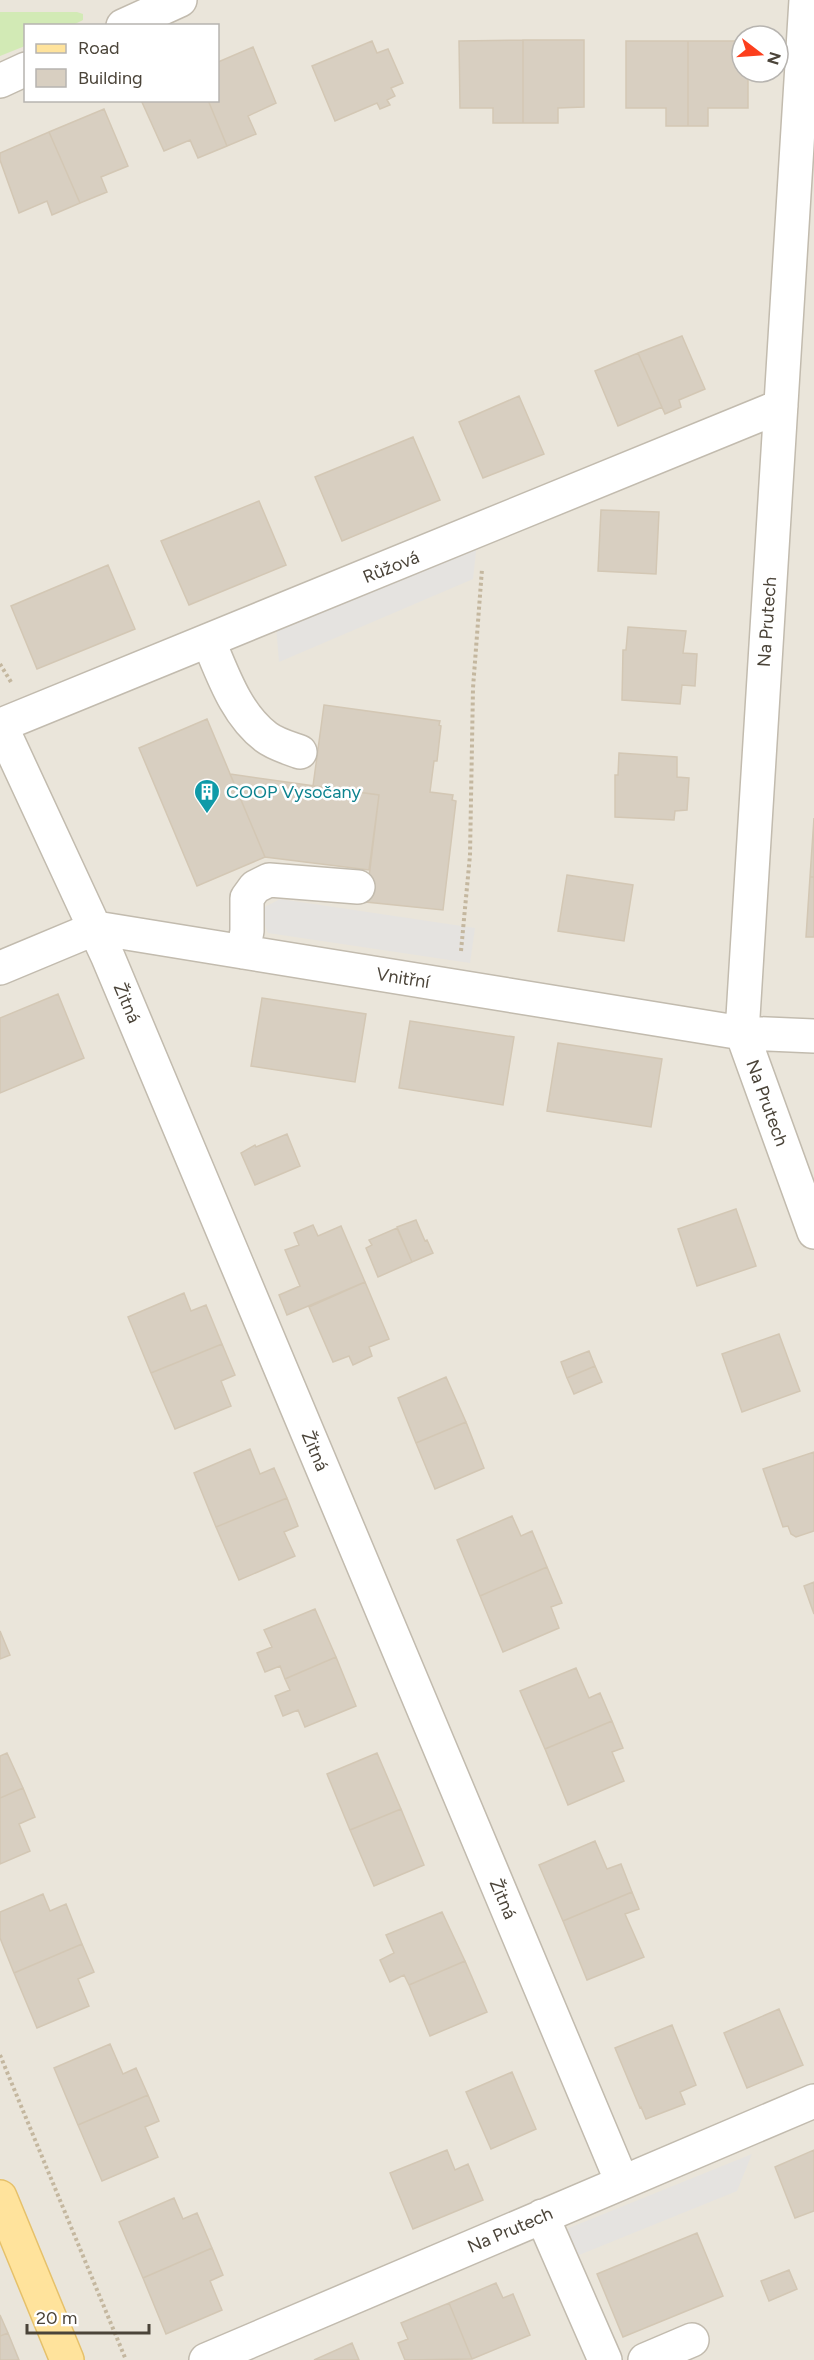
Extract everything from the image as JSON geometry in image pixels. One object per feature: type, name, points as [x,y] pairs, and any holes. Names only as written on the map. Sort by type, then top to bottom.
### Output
[{"type":"main road","points":[[0,2197],[67,2360]]},
{"type":"street","points":[[127,24],[180,0]]},
{"type":"street","name":"Na Prutech","points":[[806,0],[742,1033],[814,1232]]},
{"type":"street","points":[[0,81],[24,70]]},
{"type":"street","name":"Růžová","points":[[0,724],[209,642],[781,406]]},
{"type":"street","points":[[209,642],[234,698],[250,723],[267,738],[300,752]]},
{"type":"street","name":"Žitná","points":[[0,724],[96,928],[622,2182]]},
{"type":"street","points":[[243,952],[247,931],[247,898],[255,887],[268,880],[358,887]]},
{"type":"street","points":[[0,968],[96,928]]},
{"type":"street","name":"Vnitřní","points":[[96,928],[742,1033],[814,1036]]},
{"type":"street","name":"Na Prutech","points":[[206,2360],[814,2101]]},
{"type":"street","points":[[542,2216],[605,2360]]},
{"type":"street","points":[[645,2360],[692,2340]]},
{"type":"path","points":[[456,986],[470,855],[473,688],[484,552],[481,530]]},
{"type":"path","points":[[0,2055],[126,2360]]},
{"type":"shaded area","points":[[0,0],[814,0],[814,2360],[0,2360]]},
{"type":"shaded area","points":[[477,543],[473,579],[279,662],[276,626]]},
{"type":"shaded area","points":[[280,899],[475,928],[470,963],[268,933],[259,910]]},
{"type":"shaded area","points":[[752,2154],[737,2191],[574,2257],[564,2230]]},
{"type":"green space","points":[[0,12],[77,12],[83,14],[83,20],[75,24],[24,24],[24,46],[0,56]]},
{"type":"building","points":[[523,40],[523,123],[493,123],[493,108],[460,108],[459,41]]},
{"type":"building","points":[[523,40],[584,40],[584,107],[558,108],[558,123],[523,123]]},
{"type":"building","points":[[372,41],[377,53],[388,49],[403,83],[391,88],[395,96],[387,100],[390,105],[380,109],[377,103],[335,121],[312,66]]},
{"type":"building","points":[[626,41],[688,41],[688,126],[666,126],[666,108],[626,108]]},
{"type":"building","points":[[688,41],[730,41],[730,84],[748,84],[748,108],[708,108],[708,126],[688,126]]},
{"type":"building","points":[[253,47],[276,103],[248,116],[256,134],[227,146],[209,102],[219,102],[219,62]]},
{"type":"building","points":[[142,102],[209,102],[227,146],[198,158],[190,140],[164,151]]},
{"type":"building","points":[[104,109],[128,166],[101,177],[107,192],[80,203],[49,132]]},
{"type":"building","points":[[49,132],[80,203],[52,215],[47,201],[19,213],[0,160],[0,153]]},
{"type":"building","points":[[682,336],[705,389],[679,400],[681,407],[665,414],[638,353]]},
{"type":"building","points":[[638,353],[662,407],[618,426],[595,371]]},
{"type":"building","points":[[519,396],[544,454],[483,478],[459,422]]},
{"type":"building","points":[[413,437],[440,500],[342,541],[315,477]]},
{"type":"building","points":[[259,501],[286,565],[189,605],[161,541]]},
{"type":"building","points":[[601,510],[659,512],[656,574],[598,571]]},
{"type":"building","points":[[108,565],[135,629],[37,669],[11,606]]},
{"type":"building","points":[[628,627],[686,631],[683,653],[697,654],[695,686],[682,685],[680,704],[622,700],[623,650],[626,650]]},
{"type":"building","points":[[324,705],[440,721],[437,761],[434,761],[430,792],[453,795],[452,800],[456,801],[443,910],[366,902],[379,795],[313,786]]},
{"type":"building","name":"COOP Vysočany","points":[[207,719],[265,857],[197,886],[139,748]]},
{"type":"building","points":[[619,753],[677,757],[677,777],[689,778],[687,810],[675,811],[674,820],[615,817],[615,775],[618,775]]},
{"type":"building","points":[[230,774],[379,795],[369,870],[265,857]]},
{"type":"building","points":[[814,818],[814,877],[810,877]]},
{"type":"building","points":[[567,875],[633,885],[624,941],[558,931]]},
{"type":"building","points":[[810,877],[814,877],[814,937],[806,937]]},
{"type":"building","points":[[58,994],[84,1058],[0,1093],[0,1018]]},
{"type":"building","points":[[262,998],[366,1014],[355,1082],[251,1066]]},
{"type":"building","points":[[410,1021],[514,1037],[503,1105],[399,1088]]},
{"type":"building","points":[[558,1043],[662,1059],[651,1127],[547,1111]]},
{"type":"building","points":[[287,1134],[300,1166],[255,1185],[241,1153],[255,1145],[256,1147]]},
{"type":"building","points":[[736,1209],[756,1266],[697,1286],[678,1229]]},
{"type":"building","points":[[416,1220],[433,1253],[412,1262],[397,1227]]},
{"type":"building","points":[[313,1225],[318,1236],[341,1226],[365,1282],[287,1315],[279,1295],[300,1286],[285,1250],[299,1245],[294,1233]]},
{"type":"building","points":[[397,1228],[412,1262],[378,1277],[366,1248],[372,1245],[369,1240]]},
{"type":"building","points":[[365,1282],[389,1339],[369,1347],[372,1356],[353,1365],[349,1356],[333,1362],[309,1307]]},
{"type":"building","points":[[184,1293],[191,1311],[206,1305],[222,1344],[151,1373],[128,1317]]},
{"type":"building","points":[[779,1334],[800,1391],[742,1412],[722,1354]]},
{"type":"building","points":[[222,1344],[235,1375],[221,1381],[231,1406],[175,1429],[151,1373]]},
{"type":"building","points":[[589,1351],[595,1366],[567,1378],[561,1362]]},
{"type":"building","points":[[595,1366],[602,1382],[574,1394],[567,1378]]},
{"type":"building","points":[[446,1377],[466,1422],[416,1443],[398,1398]]},
{"type":"building","points":[[466,1422],[484,1468],[435,1489],[416,1443]]},
{"type":"building","points":[[250,1449],[260,1474],[274,1468],[287,1498],[216,1527],[194,1473]]},
{"type":"building","points":[[814,1452],[814,1531],[796,1537],[791,1534],[788,1526],[783,1527],[763,1469]]},
{"type":"building","points":[[287,1498],[298,1526],[284,1532],[295,1556],[239,1580],[216,1527]]},
{"type":"building","points":[[512,1516],[521,1536],[532,1531],[547,1567],[480,1596],[457,1540]]},
{"type":"building","points":[[547,1567],[562,1603],[551,1607],[559,1628],[503,1652],[480,1596]]},
{"type":"building","points":[[814,1582],[814,1614],[804,1586]]},
{"type":"building","points":[[315,1609],[336,1657],[285,1679],[280,1666],[265,1672],[257,1653],[272,1647],[264,1630]]},
{"type":"building","points":[[0,1631],[10,1655],[0,1659]]},
{"type":"building","points":[[336,1657],[356,1706],[305,1727],[298,1710],[283,1716],[275,1696],[290,1690],[285,1679]]},
{"type":"building","points":[[576,1668],[589,1698],[600,1693],[612,1721],[545,1749],[520,1691]]},
{"type":"building","points":[[612,1721],[623,1748],[612,1752],[624,1781],[568,1805],[545,1749]]},
{"type":"building","points":[[7,1753],[23,1788],[0,1798],[0,1756]]},
{"type":"building","points":[[377,1753],[401,1809],[350,1830],[327,1774]]},
{"type":"building","points":[[23,1788],[35,1817],[19,1824],[30,1851],[0,1864],[0,1798]]},
{"type":"building","points":[[401,1809],[424,1865],[374,1886],[350,1830]]},
{"type":"building","points":[[595,1841],[607,1869],[621,1864],[632,1892],[563,1921],[539,1865]]},
{"type":"building","points":[[632,1892],[639,1909],[625,1914],[644,1957],[587,1980],[563,1921]]},
{"type":"building","points":[[43,1894],[50,1911],[66,1904],[82,1944],[14,1973],[0,1938],[0,1912]]},
{"type":"building","points":[[442,1912],[465,1961],[409,1985],[404,1975],[390,1982],[380,1960],[394,1953],[386,1935]]},
{"type":"building","points":[[82,1944],[94,1972],[78,1979],[89,2006],[37,2028],[14,1973]]},
{"type":"building","points":[[465,1961],[487,2012],[430,2036],[409,1985]]},
{"type":"building","points":[[779,2009],[803,2065],[747,2088],[724,2033]]},
{"type":"building","points":[[672,2025],[696,2085],[680,2092],[685,2104],[646,2119],[615,2048]]},
{"type":"building","points":[[110,2044],[123,2074],[136,2068],[148,2095],[78,2125],[54,2068]]},
{"type":"building","points":[[512,2072],[536,2129],[491,2149],[466,2092]]},
{"type":"building","points":[[148,2095],[159,2121],[145,2127],[158,2157],[102,2181],[78,2125]]},
{"type":"building","points":[[447,2150],[455,2170],[468,2164],[483,2200],[413,2229],[390,2173]]},
{"type":"building","points":[[814,2150],[814,2211],[795,2218],[775,2167]]},
{"type":"building","points":[[174,2198],[183,2219],[197,2213],[212,2248],[143,2278],[119,2222]]},
{"type":"building","points":[[697,2233],[723,2296],[623,2337],[597,2274]]},
{"type":"building","points":[[212,2248],[223,2275],[210,2281],[222,2310],[166,2334],[143,2278]]},
{"type":"building","points":[[789,2270],[797,2289],[769,2301],[761,2281]]},
{"type":"building","points":[[496,2283],[503,2298],[513,2294],[530,2335],[472,2359],[449,2303]]},
{"type":"building","points":[[449,2303],[472,2359],[405,2360],[398,2343],[408,2339],[401,2323]]},
{"type":"building","points":[[0,2315],[8,2333],[0,2336]]},
{"type":"building","points":[[8,2333],[19,2360],[0,2360],[0,2336]]},
{"type":"building","points":[[352,2343],[359,2360],[314,2360]]},
{"type":"place","name":"COOP Vysočany","points":[[207,815]]}]
